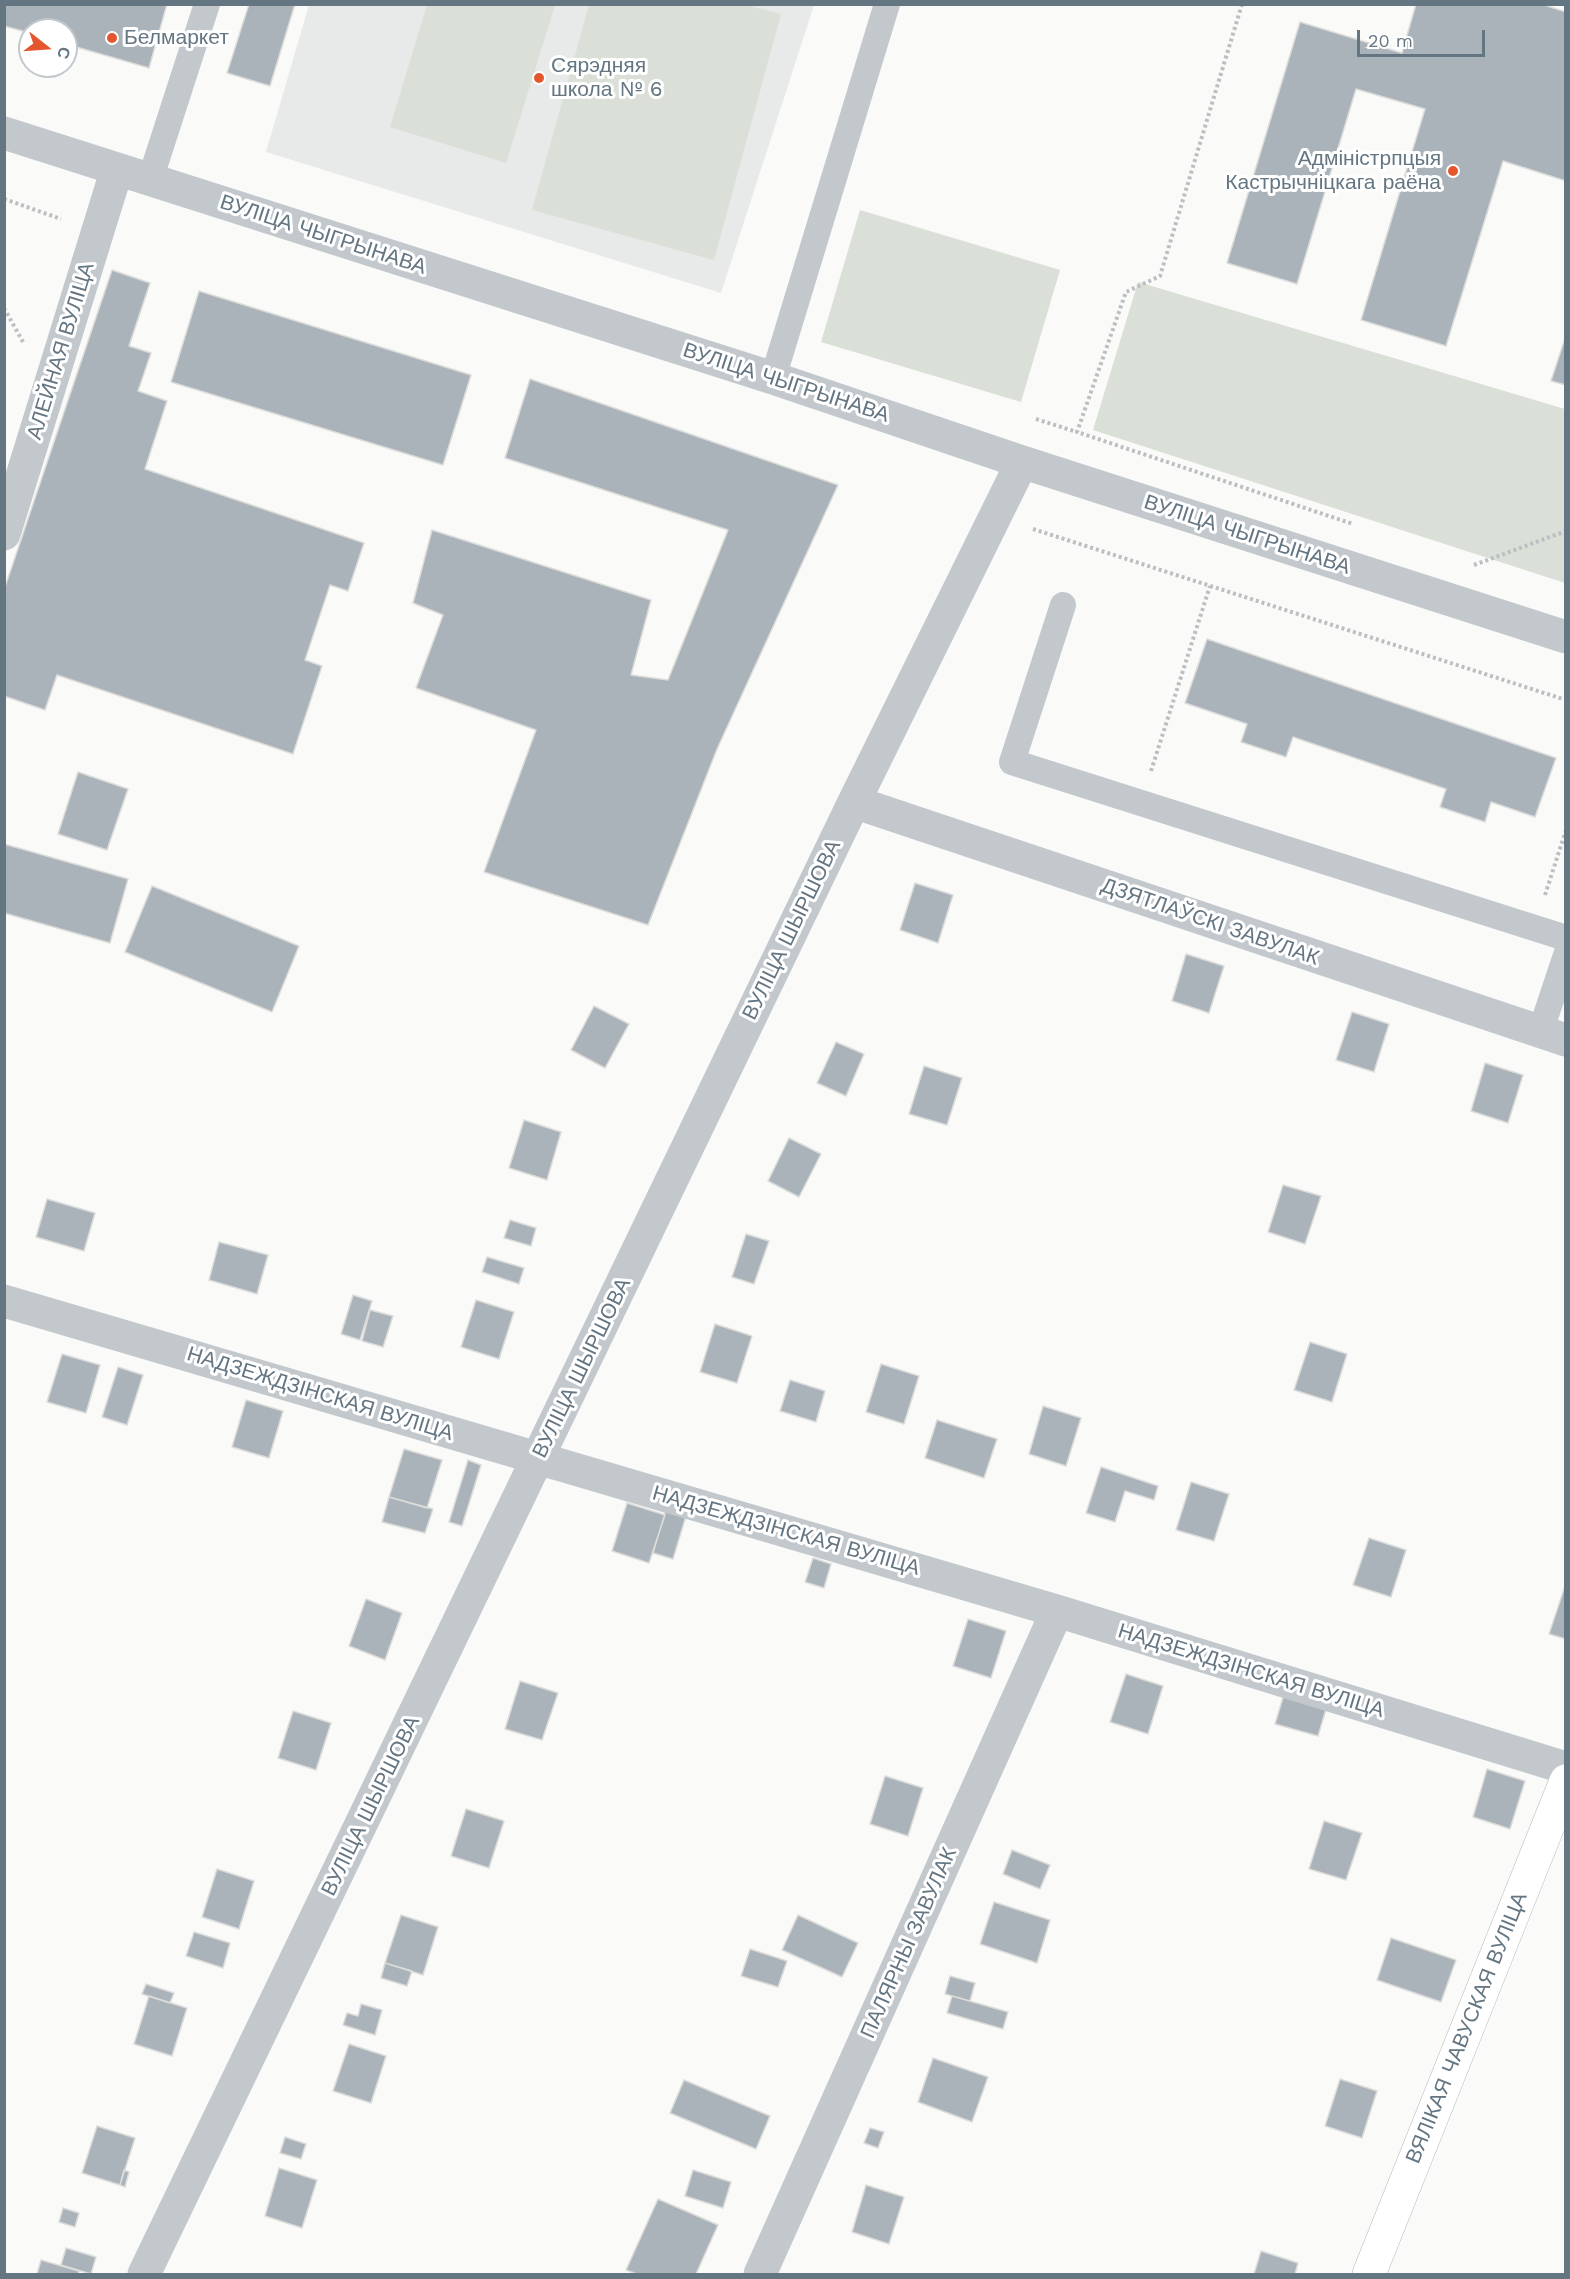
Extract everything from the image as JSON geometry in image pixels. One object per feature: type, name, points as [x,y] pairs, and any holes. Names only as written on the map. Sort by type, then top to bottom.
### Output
[{"type":"main road","name":"ВЯЛІКАЯ ЧАВУСКАЯ ВУЛІЦА","points":[[1369,2274],[1566,1781]]},
{"type":"street","name":"ВУЛІЦА ЧЫГРЫНАВА","points":[[4,133],[773,378],[1022,462],[1566,637]]},
{"type":"street","name":"АЛЕЙНАЯ ВУЛІЦА","points":[[4,534],[117,169]]},
{"type":"street","name":"ВУЛІЦА ШЫРШОВА","points":[[144,2274],[854,802],[1022,462]]},
{"type":"street","name":"ДЗЯТЛАЎСКІ ЗАВУЛАК","points":[[854,802],[1553,1037]]},
{"type":"street","name":"НАДЗЕЖДЗІНСКАЯ ВУЛІЦА","points":[[4,1300],[1057,1611],[1566,1768]]},
{"type":"street","name":"ПАЛЯРНЫ ЗАВУЛАК","points":[[760,2274],[1057,1611]]},
{"type":"lane","points":[[150,180],[207,4]]},
{"type":"lane","points":[[773,378],[887,4]]},
{"type":"lane","points":[[1063,605],[1012,762],[1566,938]]},
{"type":"lane","points":[[1553,1037],[1566,956]]},
{"type":"path","points":[[1077,432],[1126,292],[1160,276],[1242,4]]},
{"type":"path","points":[[1036,419],[1361,527]]},
{"type":"path","points":[[995,517],[1566,700]]},
{"type":"path","points":[[1464,561],[1475,565],[1566,531]]},
{"type":"path","points":[[1141,803],[1210,586]]},
{"type":"path","points":[[1534,928],[1566,830]]},
{"type":"shaded area","name":"Сярэдняя школа № 6","points":[[309,5],[814,5],[721,293],[266,152]]},
{"type":"shaded area","points":[[427,5],[555,5],[506,163],[390,127]]},
{"type":"shaded area","points":[[589,5],[746,5],[781,14],[714,260],[532,210]]},
{"type":"shaded area","points":[[860,210],[1060,270],[1021,402],[821,342]]},
{"type":"shaded area","points":[[1138,282],[1565,409],[1565,583],[1093,430]]},
{"type":"building","name":"Белмаркет","points":[[4,4],[167,4],[149,68],[78,47],[78,18],[18,18],[18,30],[4,26]]},
{"type":"building","points":[[249,4],[295,4],[270,86],[227,73]]},
{"type":"building","name":"Адміністрпцыя Кастрычніцкага раёна","points":[[1416,4],[1541,4],[1566,12],[1566,181],[1503,161],[1446,346],[1361,320],[1425,109],[1356,89],[1297,284],[1227,263],[1300,22],[1402,53]]},
{"type":"building","points":[[112,270],[150,283],[129,346],[151,353],[138,391],[167,401],[145,469],[364,543],[348,591],[330,585],[305,660],[322,666],[293,754],[57,675],[45,710],[4,696],[4,590]]},
{"type":"building","points":[[199,291],[471,375],[443,465],[171,382]]},
{"type":"building","points":[[1566,335],[1566,385],[1551,381]]},
{"type":"building","points":[[530,379],[838,485],[717,749],[648,925],[484,872],[536,730],[416,688],[443,615],[413,603],[432,530],[651,600],[631,675],[668,680],[728,530],[505,458]]},
{"type":"building","points":[[1207,639],[1556,758],[1535,817],[1491,802],[1485,822],[1440,807],[1446,789],[1293,737],[1286,757],[1241,742],[1247,724],[1185,703]]},
{"type":"building","points":[[78,772],[128,789],[107,850],[58,834]]},
{"type":"building","points":[[4,844],[128,879],[110,943],[4,913]]},
{"type":"building","points":[[915,883],[953,895],[938,943],[900,930]]},
{"type":"building","points":[[152,886],[299,946],[272,1012],[125,952]]},
{"type":"building","points":[[1186,954],[1224,966],[1209,1013],[1172,1001]]},
{"type":"building","points":[[594,1006],[629,1024],[605,1068],[571,1050]]},
{"type":"building","points":[[1352,1012],[1389,1024],[1374,1072],[1336,1060]]},
{"type":"building","points":[[836,1042],[864,1054],[846,1096],[817,1083]]},
{"type":"building","points":[[1485,1063],[1523,1075],[1508,1123],[1471,1111]]},
{"type":"building","points":[[924,1066],[962,1078],[947,1125],[909,1114]]},
{"type":"building","points":[[524,1120],[561,1132],[547,1180],[509,1168]]},
{"type":"building","points":[[789,1138],[821,1154],[799,1197],[768,1181]]},
{"type":"building","points":[[1283,1185],[1321,1196],[1305,1244],[1268,1232]]},
{"type":"building","points":[[47,1199],[95,1213],[84,1251],[36,1237]]},
{"type":"building","points":[[510,1220],[536,1228],[531,1246],[504,1238]]},
{"type":"building","points":[[746,1234],[769,1241],[754,1284],[732,1277]]},
{"type":"building","points":[[219,1242],[268,1255],[257,1294],[209,1280]]},
{"type":"building","points":[[487,1257],[524,1268],[519,1284],[482,1272]]},
{"type":"building","points":[[353,1295],[372,1301],[360,1340],[341,1334]]},
{"type":"building","points":[[476,1300],[514,1312],[499,1359],[461,1347]]},
{"type":"building","points":[[370,1310],[393,1316],[383,1347],[362,1341]]},
{"type":"building","points":[[715,1324],[752,1336],[737,1383],[700,1372]]},
{"type":"building","points":[[1310,1342],[1347,1354],[1332,1402],[1294,1390]]},
{"type":"building","points":[[62,1354],[100,1365],[86,1413],[47,1402]]},
{"type":"building","points":[[881,1364],[919,1376],[904,1424],[866,1412]]},
{"type":"building","points":[[118,1367],[143,1375],[127,1425],[102,1417]]},
{"type":"building","points":[[790,1380],[825,1391],[816,1422],[780,1411]]},
{"type":"building","points":[[246,1400],[283,1411],[269,1458],[232,1447]]},
{"type":"building","points":[[1043,1406],[1081,1418],[1066,1466],[1029,1454]]},
{"type":"building","points":[[937,1420],[997,1439],[984,1478],[925,1458]]},
{"type":"building","points":[[404,1449],[442,1460],[427,1508],[389,1497]]},
{"type":"building","points":[[468,1460],[481,1465],[462,1526],[449,1522]]},
{"type":"building","points":[[1101,1467],[1158,1486],[1154,1500],[1125,1491],[1115,1522],[1086,1513]]},
{"type":"building","points":[[1191,1482],[1229,1494],[1214,1541],[1176,1530]]},
{"type":"building","points":[[389,1497],[433,1509],[425,1533],[382,1522]]},
{"type":"building","points":[[627,1503],[665,1515],[649,1563],[612,1551]]},
{"type":"building","points":[[666,1510],[686,1516],[673,1559],[653,1553]]},
{"type":"building","points":[[1369,1538],[1406,1550],[1391,1597],[1353,1585]]},
{"type":"building","points":[[813,1558],[831,1564],[824,1588],[805,1582]]},
{"type":"building","points":[[1566,1586],[1566,1639],[1549,1634]]},
{"type":"building","points":[[366,1599],[402,1613],[385,1660],[349,1646]]},
{"type":"building","points":[[968,1619],[1006,1631],[991,1678],[953,1666]]},
{"type":"building","points":[[1126,1674],[1163,1686],[1148,1734],[1110,1722]]},
{"type":"building","points":[[520,1681],[558,1693],[542,1740],[505,1729]]},
{"type":"building","points":[[1284,1694],[1327,1706],[1318,1736],[1275,1724]]},
{"type":"building","points":[[293,1711],[331,1723],[316,1770],[278,1758]]},
{"type":"building","points":[[1487,1769],[1525,1781],[1510,1829],[1473,1817]]},
{"type":"building","points":[[885,1776],[923,1788],[908,1836],[870,1824]]},
{"type":"building","points":[[466,1809],[504,1821],[489,1868],[451,1856]]},
{"type":"building","points":[[1324,1821],[1362,1833],[1346,1880],[1309,1869]]},
{"type":"building","points":[[1012,1850],[1050,1865],[1040,1889],[1003,1874]]},
{"type":"building","points":[[217,1869],[254,1881],[239,1929],[202,1917]]},
{"type":"building","points":[[994,1902],[1050,1920],[1037,1963],[980,1944]]},
{"type":"building","points":[[401,1915],[438,1927],[423,1975],[385,1963]]},
{"type":"building","points":[[798,1915],[858,1943],[842,1977],[782,1950]]},
{"type":"building","points":[[194,1932],[230,1943],[223,1968],[186,1956]]},
{"type":"building","points":[[1391,1938],[1456,1960],[1441,2002],[1377,1980]]},
{"type":"building","points":[[750,1949],[787,1961],[778,1987],[741,1976]]},
{"type":"building","points":[[385,1963],[412,1971],[407,1986],[381,1978]]},
{"type":"building","points":[[950,1976],[975,1983],[970,2001],[945,1994]]},
{"type":"building","points":[[146,1984],[174,1993],[170,2003],[142,1994]]},
{"type":"building","points":[[149,1996],[187,2008],[172,2056],[134,2044]]},
{"type":"building","points":[[952,1996],[1008,2012],[1003,2029],[947,2013]]},
{"type":"building","points":[[361,2004],[382,2010],[375,2035],[343,2025],[347,2013],[358,2016]]},
{"type":"building","points":[[349,2044],[386,2056],[371,2103],[333,2091]]},
{"type":"building","points":[[933,2058],[988,2077],[972,2122],[918,2102]]},
{"type":"building","points":[[1340,2079],[1377,2091],[1362,2138],[1325,2126]]},
{"type":"building","points":[[684,2080],[770,2116],[756,2149],[670,2113]]},
{"type":"building","points":[[97,2126],[135,2138],[120,2185],[82,2173]]},
{"type":"building","points":[[870,2128],[884,2132],[878,2148],[864,2143]]},
{"type":"building","points":[[285,2137],[306,2144],[301,2159],[280,2153]]},
{"type":"building","points":[[279,2168],[317,2180],[302,2228],[265,2216]]},
{"type":"building","points":[[124,2170],[129,2172],[125,2187],[120,2185]]},
{"type":"building","points":[[693,2170],[731,2182],[723,2208],[685,2196]]},
{"type":"building","points":[[866,2185],[904,2197],[889,2244],[852,2232]]},
{"type":"building","points":[[658,2199],[718,2225],[696,2274],[637,2274],[626,2270]]},
{"type":"building","points":[[63,2208],[79,2213],[75,2227],[59,2222]]},
{"type":"building","points":[[66,2248],[96,2257],[91,2274],[61,2265]]},
{"type":"building","points":[[1261,2251],[1298,2263],[1295,2274],[1254,2274]]},
{"type":"building","points":[[41,2260],[79,2271],[78,2274],[37,2274]]},
{"type":"place","name":"Белмаркет","points":[[112,38]]},
{"type":"place","name":"Сярэдняя школа № 6","points":[[539,78]]},
{"type":"place","name":"Адміністрпцыя Кастрычніцкага раёна","points":[[1453,171]]}]
